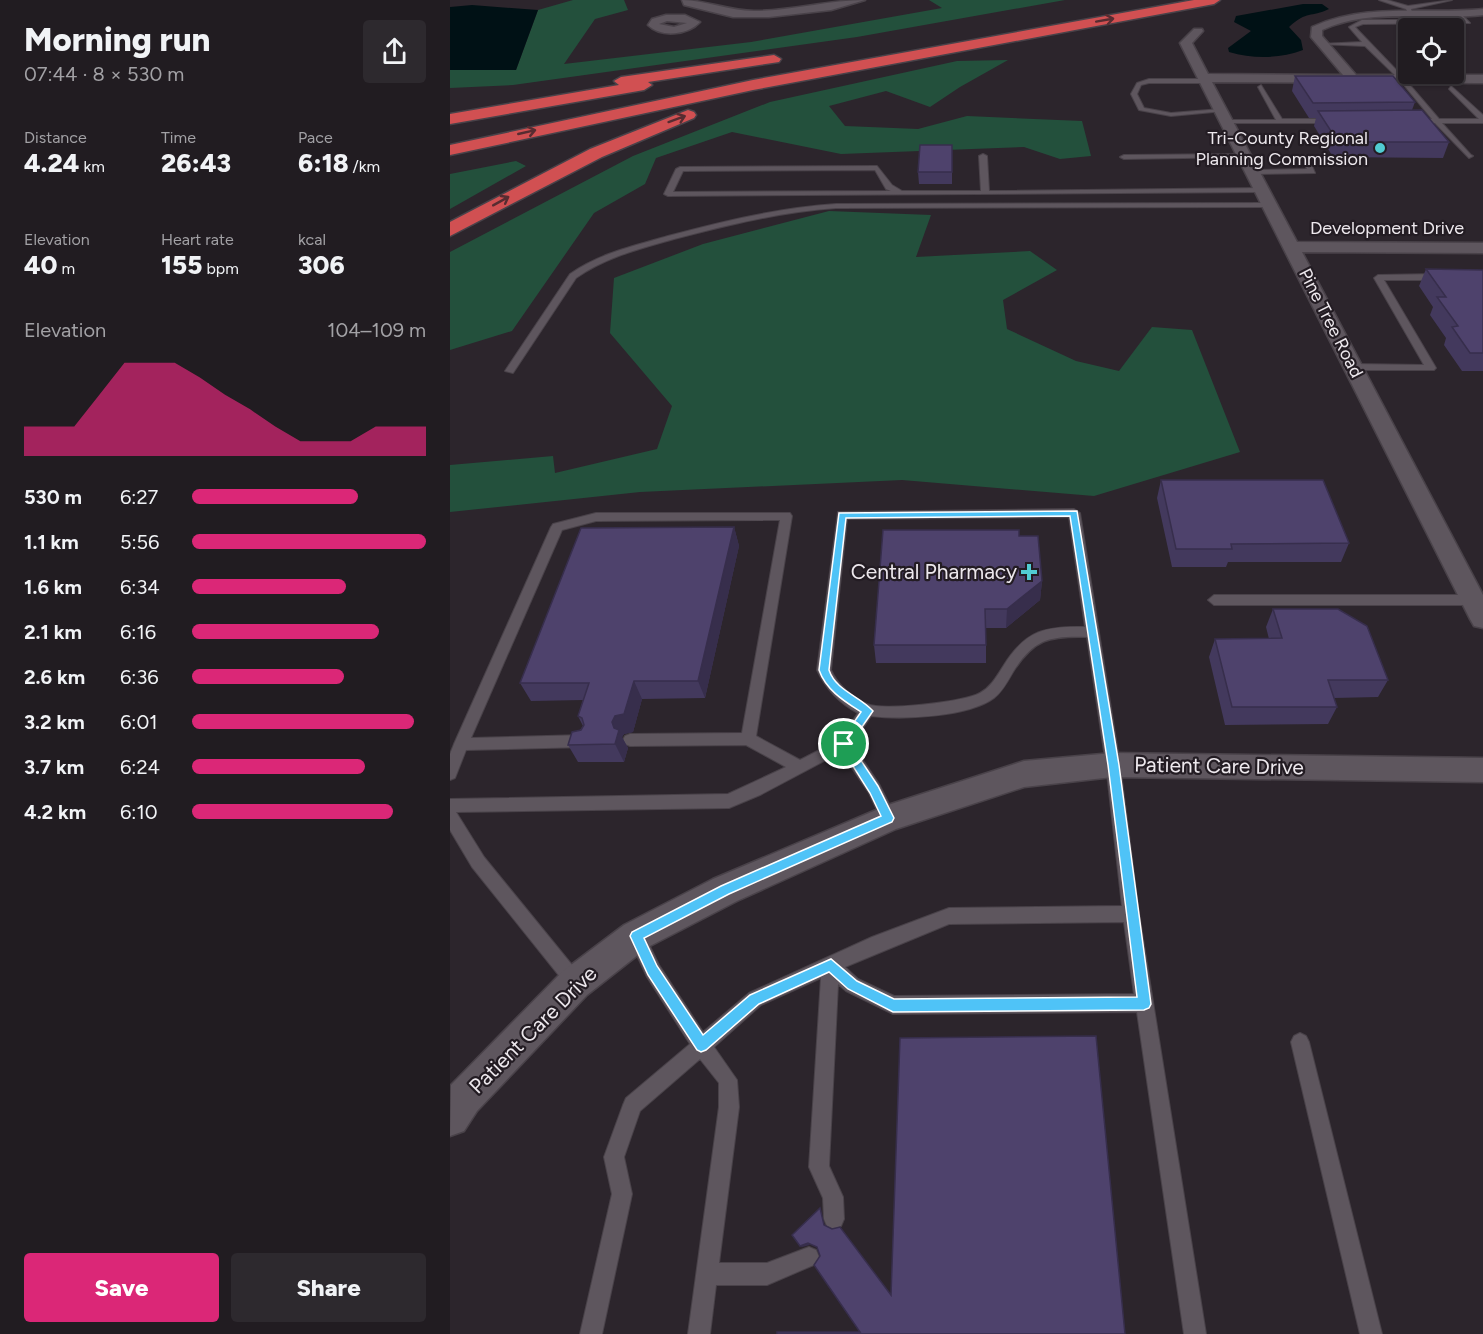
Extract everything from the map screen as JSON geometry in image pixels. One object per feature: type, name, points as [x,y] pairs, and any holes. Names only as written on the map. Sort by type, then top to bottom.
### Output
[{"type":"highway","points":[[450,150],[753,84],[1214,0]]},
{"type":"highway","points":[[450,230],[552,173],[655,127],[706,109],[812,79],[1047,30]]},
{"type":"highway","points":[[450,119],[791,58],[506,94]]},
{"type":"street","points":[[687,0],[688,3],[720,11],[761,15],[861,0]]},
{"type":"street","points":[[690,19],[720,11]]},
{"type":"street","points":[[1352,78],[1317,36],[1316,29],[1329,21],[1355,15],[1409,11],[1459,14],[1483,12]]},
{"type":"street","name":"Pine Tree Road","points":[[1198,31],[1186,43],[1483,619]]},
{"type":"street","points":[[1205,79],[1398,78]]},
{"type":"street","points":[[1464,79],[1483,79]]},
{"type":"street","name":"Development Drive","points":[[1291,247],[1483,248]]},
{"type":"street","name":"Patient Care Drive","points":[[450,1117],[464,1098],[575,983],[636,936],[725,890],[888,818],[1024,774],[1113,765],[1483,770]]},
{"type":"lane","points":[[1382,0],[1409,11],[1449,0]]},
{"type":"lane","points":[[1398,75],[1352,27],[1362,22],[1467,22],[1459,14]]},
{"type":"lane","points":[[1323,44],[1366,44]]},
{"type":"lane","points":[[1205,79],[1149,81],[1139,84],[1134,94],[1141,109],[1152,113],[1184,115],[1194,112],[1280,121],[1342,121]]},
{"type":"lane","points":[[1406,84],[1469,156]]},
{"type":"lane","points":[[1261,87],[1280,121]]},
{"type":"lane","points":[[1451,88],[1483,120]]},
{"type":"lane","points":[[1401,121],[1483,120]]},
{"type":"lane","points":[[983,156],[985,193]]},
{"type":"lane","points":[[1124,157],[1248,164],[1312,171],[1304,157]]},
{"type":"lane","points":[[900,193],[889,186],[877,168],[854,168],[680,169],[668,194],[985,193],[1266,197]]},
{"type":"lane","points":[[510,371],[573,276],[583,268],[597,260],[625,250],[747,216],[801,208],[836,206],[1266,197]]},
{"type":"lane","points":[[1353,367],[1431,368],[1378,278],[1448,277]]},
{"type":"lane","points":[[1092,632],[1051,633],[1037,637],[1019,654],[991,693],[975,702],[946,708],[867,711],[844,696],[827,680],[824,670],[842,515],[1074,513],[1113,765],[1144,1004],[1196,1334]]},
{"type":"lane","points":[[450,774],[461,744],[557,527],[596,517],[786,516],[748,739]]},
{"type":"lane","points":[[1214,600],[1473,600]]},
{"type":"lane","points":[[450,806],[729,801],[844,744],[867,711]]},
{"type":"lane","points":[[630,740],[748,739],[800,767]]},
{"type":"lane","points":[[461,744],[585,741]]},
{"type":"lane","points":[[844,744],[874,789],[888,818]]},
{"type":"lane","points":[[450,816],[478,862],[575,983]]},
{"type":"lane","points":[[591,1334],[622,1194],[614,1157],[633,1105],[754,999],[879,943],[949,916],[1131,914]]},
{"type":"lane","points":[[636,936],[653,971],[701,1045],[728,1080],[729,1107],[699,1334]]},
{"type":"lane","points":[[831,965],[852,985],[893,1005],[1144,1004]]},
{"type":"lane","points":[[831,965],[819,1167],[833,1197],[834,1219]]},
{"type":"lane","points":[[1300,1042],[1371,1334]]},
{"type":"lane","points":[[707,1274],[767,1274],[809,1257]]},
{"type":"green space","points":[[573,0],[624,0],[628,10],[595,19],[564,64],[751,42],[942,8],[929,0],[1065,0],[857,37],[513,85],[450,88],[450,70],[516,70],[538,10]]},
{"type":"green space","points":[[1008,60],[930,107],[886,91],[829,106],[845,126],[918,129],[967,116],[1082,121],[1091,156],[1060,159],[1024,147],[841,154],[732,132],[656,158],[645,184],[594,213],[512,331],[450,350],[450,252],[633,156],[770,102],[957,61]]},
{"type":"green space","points":[[516,161],[526,166],[450,209],[450,174]]},
{"type":"green space","points":[[829,211],[931,215],[916,257],[1030,251],[1057,270],[1003,300],[1007,329],[1076,361],[1119,371],[1152,327],[1192,330],[1240,452],[1094,496],[902,480],[640,492],[450,512],[450,465],[553,456],[555,473],[657,449],[672,406],[610,333],[614,278],[703,244]]},
{"type":"shaded area","points":[[1303,4],[1322,4],[1329,9],[1305,16],[1289,27],[1301,40],[1303,50],[1266,57],[1229,52],[1228,48],[1251,31],[1234,22],[1236,16]]},
{"type":"shaded area","points":[[472,5],[538,10],[516,70],[450,70],[450,7]]},
{"type":"building","points":[[1295,76],[1393,76],[1415,102],[1313,103]]},
{"type":"building","points":[[1422,110],[1449,142],[1338,142],[1318,111]]},
{"type":"building","points":[[920,145],[952,145],[952,172],[918,172]]},
{"type":"building","points":[[1426,269],[1483,270],[1483,353],[1470,353],[1452,327],[1458,326],[1437,297],[1446,297]]},
{"type":"building","points":[[1161,480],[1323,480],[1349,543],[1231,544],[1232,549],[1176,549]]},
{"type":"building","points":[[734,527],[698,681],[634,681],[624,714],[615,716],[612,722],[614,728],[619,730],[615,744],[568,745],[572,732],[581,730],[584,725],[582,718],[578,716],[589,683],[520,683],[581,528]]},
{"type":"building","points":[[883,530],[1019,530],[1019,536],[1038,536],[1042,581],[1007,609],[985,609],[986,645],[874,645]]},
{"type":"building","points":[[1273,609],[1338,609],[1367,626],[1388,680],[1328,680],[1337,707],[1232,707],[1215,639],[1282,638]]},
{"type":"building","points":[[1096,1036],[1125,1334],[777,1334],[777,1332],[860,1332],[814,1265],[820,1256],[817,1247],[808,1243],[800,1246],[792,1235],[820,1208],[824,1225],[832,1229],[840,1227],[891,1295],[900,1038]]},
{"type":"place","name":"Tri-County Regional Planning Commission","points":[[1380,148]]},
{"type":"place","name":"Central Pharmacy","points":[[1029,572]]},
{"type":"route","points":[[1074,513],[1113,765],[1144,1004],[893,1005],[852,985],[831,965],[754,999],[701,1045],[653,971],[636,936],[725,890],[888,818],[874,789],[844,744],[867,711],[844,696],[827,680],[824,670],[842,515],[1074,513]]}]
